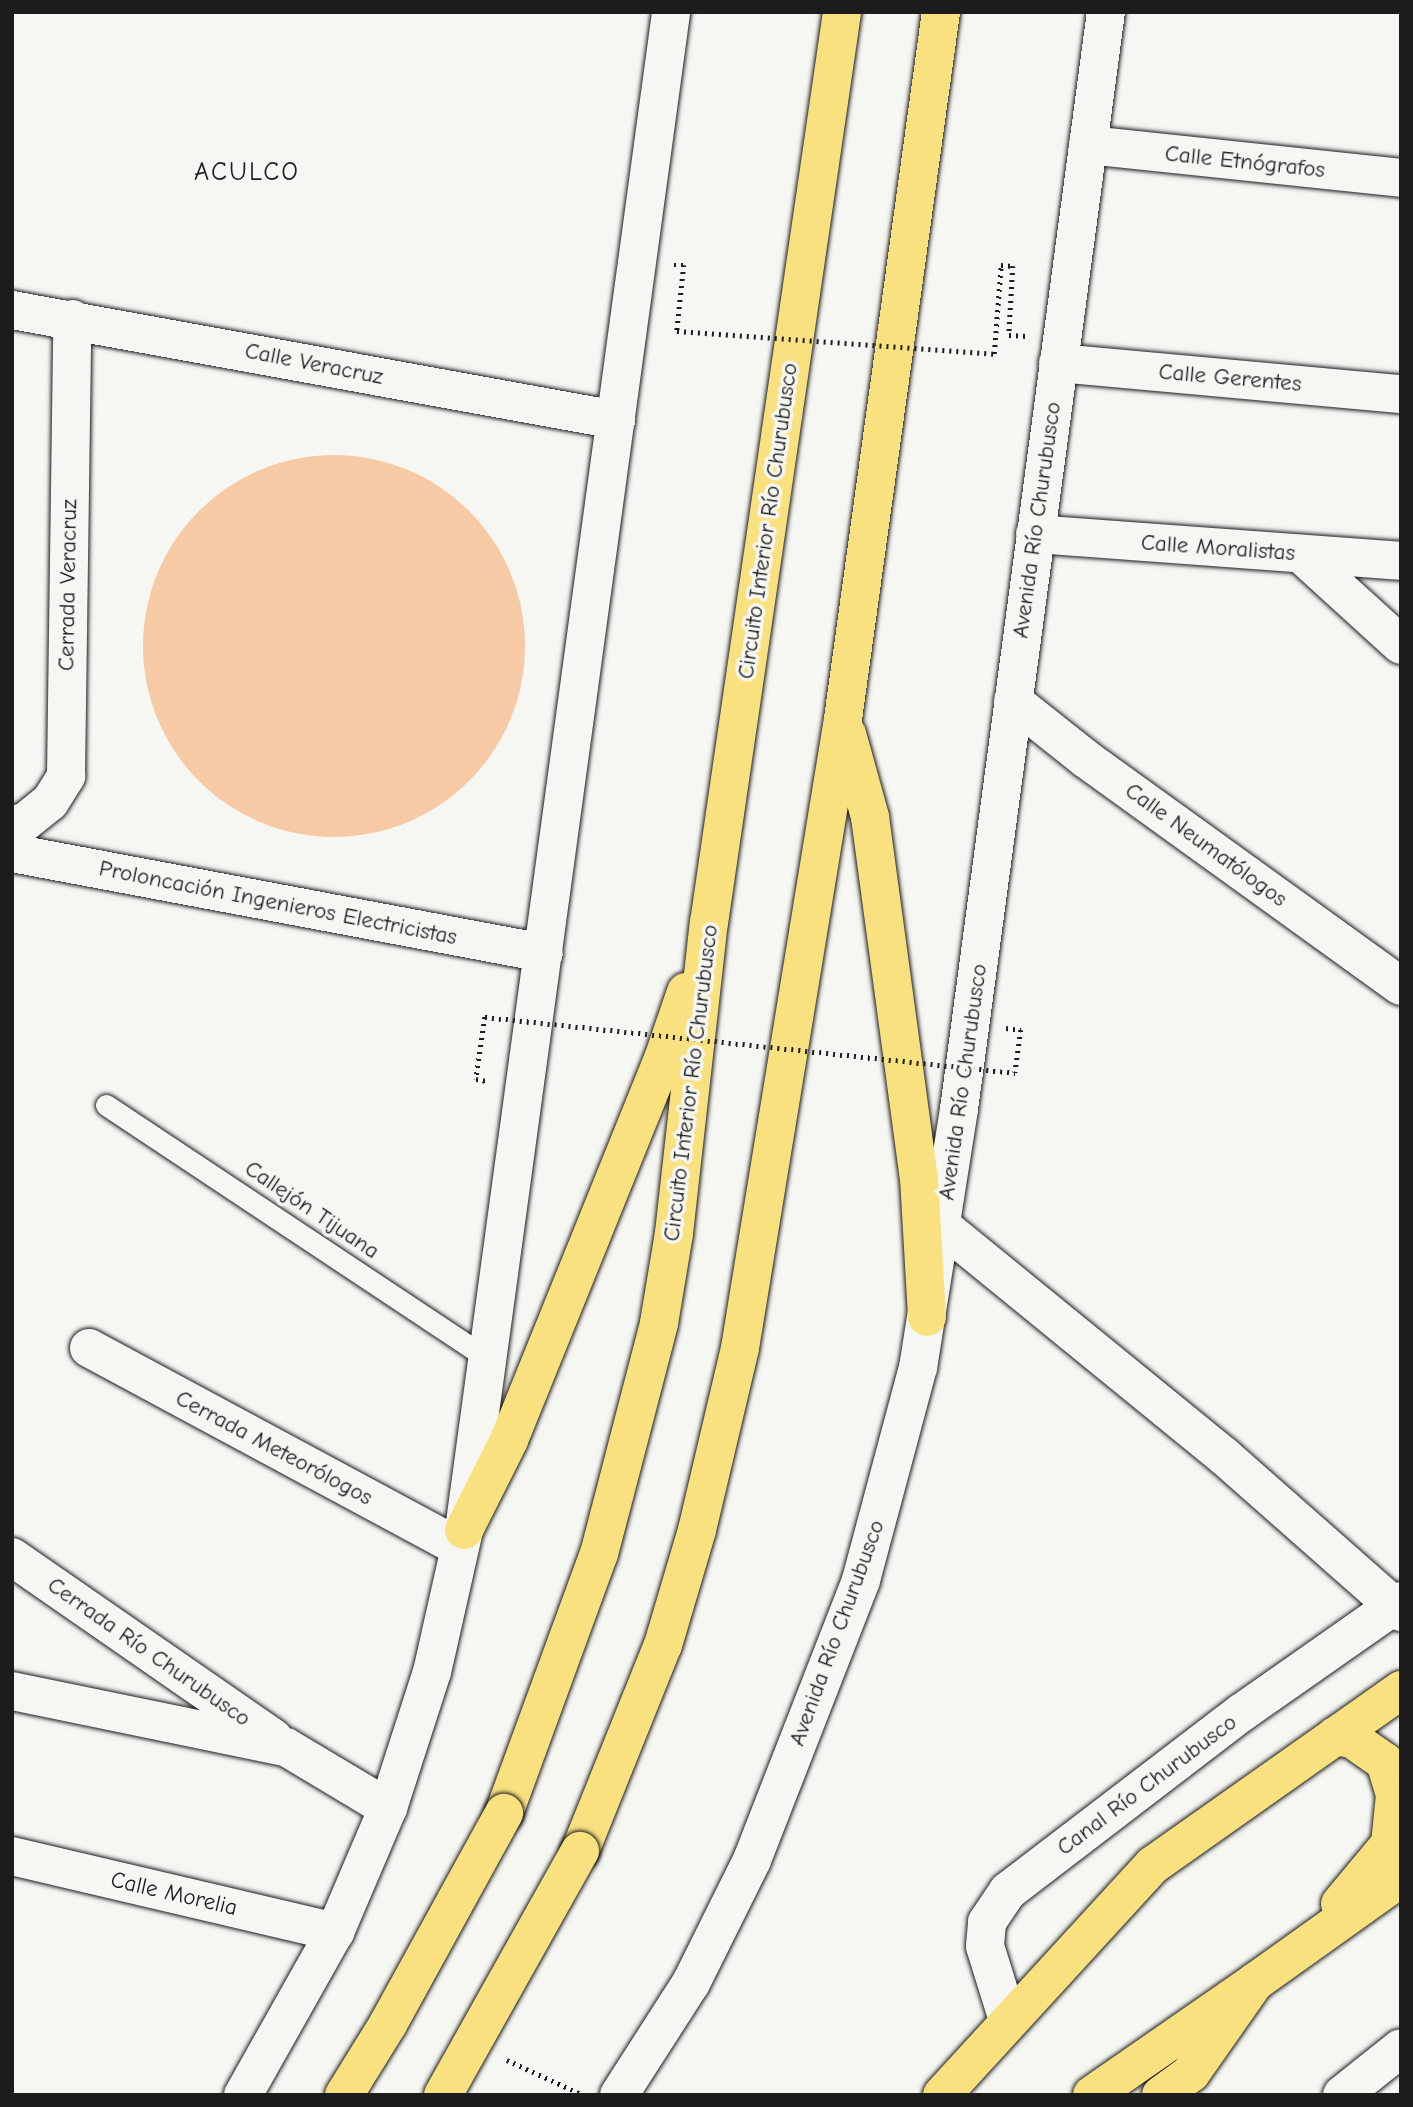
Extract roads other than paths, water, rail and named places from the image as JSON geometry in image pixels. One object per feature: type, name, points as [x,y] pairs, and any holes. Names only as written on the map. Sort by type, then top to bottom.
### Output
[{"type":"main road","name":"Circuito Interior Río Churubusco","points":[[344,2095],[401,2001],[504,1812],[599,1554],[656,1336],[674,1233],[709,923],[842,12]]},
{"type":"main road","points":[[443,2095],[580,1851],[663,1645],[719,1444],[780,1126],[843,719],[941,12]]},
{"type":"main road","points":[[843,719],[870,817],[919,1178],[927,1317]]},
{"type":"main road","points":[[462,1539],[509,1440],[658,1072],[709,923]]},
{"type":"main road","points":[[942,2095],[1153,1865],[1401,1690]]},
{"type":"main road","points":[[1312,1938],[1390,1843],[1394,1829],[1395,1794],[1385,1762],[1352,1739],[1335,1736]]},
{"type":"main road","points":[[1092,2095],[1401,1878]]},
{"type":"main road","points":[[1161,2095],[1191,2073],[1255,1983]]},
{"type":"street","points":[[243,2095],[335,1932],[388,1808],[432,1672],[462,1539],[489,1359],[671,12]]},
{"type":"street","name":"Avenida Río Churubusco","points":[[619,2095],[691,1983],[752,1860],[810,1716],[860,1580],[902,1433],[943,1227],[1106,12]]},
{"type":"street","name":"Calle Etnógrafos","points":[[1088,145],[1401,178]]},
{"type":"street","name":"Calle Veracruz","points":[[12,310],[72,318],[616,420]]},
{"type":"street","name":"Cerrada Veracruz","points":[[12,825],[25,822],[50,803],[66,776],[72,318]]},
{"type":"street","name":"Calle Gerentes","points":[[1060,350],[1401,394]]},
{"type":"street","name":"Calle Moralistas","points":[[1035,534],[1401,561]]},
{"type":"street","points":[[1301,554],[1401,645]]},
{"type":"street","name":"Calle Neumatólogos","points":[[1013,701],[1086,759],[1401,986]]},
{"type":"street","name":"Proloncación Ingenieros Electricistas","points":[[12,853],[544,953]]},
{"type":"street","points":[[943,1227],[1224,1456],[1399,1606]]},
{"type":"street","name":"Cerrada Meteorólogos","points":[[89,1348],[462,1539]]},
{"type":"street","name":"Cerrada Río Churubusco","points":[[12,1557],[286,1747],[388,1808]]},
{"type":"street","name":"Canal Río Churubusco","points":[[1008,2020],[985,1946],[987,1922],[1008,1891],[1241,1713],[1399,1606]]},
{"type":"street","name":"Cerrada Río Churubusco","points":[[12,1691],[286,1747]]},
{"type":"street","name":"Calle Morelia","points":[[12,1856],[335,1932]]},
{"type":"street","points":[[1342,2095],[1401,2048]]},
{"type":"lane","name":"Callejón Tijuana","points":[[106,1105],[489,1359]]},
{"type":"district","name":"ACULCO","points":[[247,173]]}]
